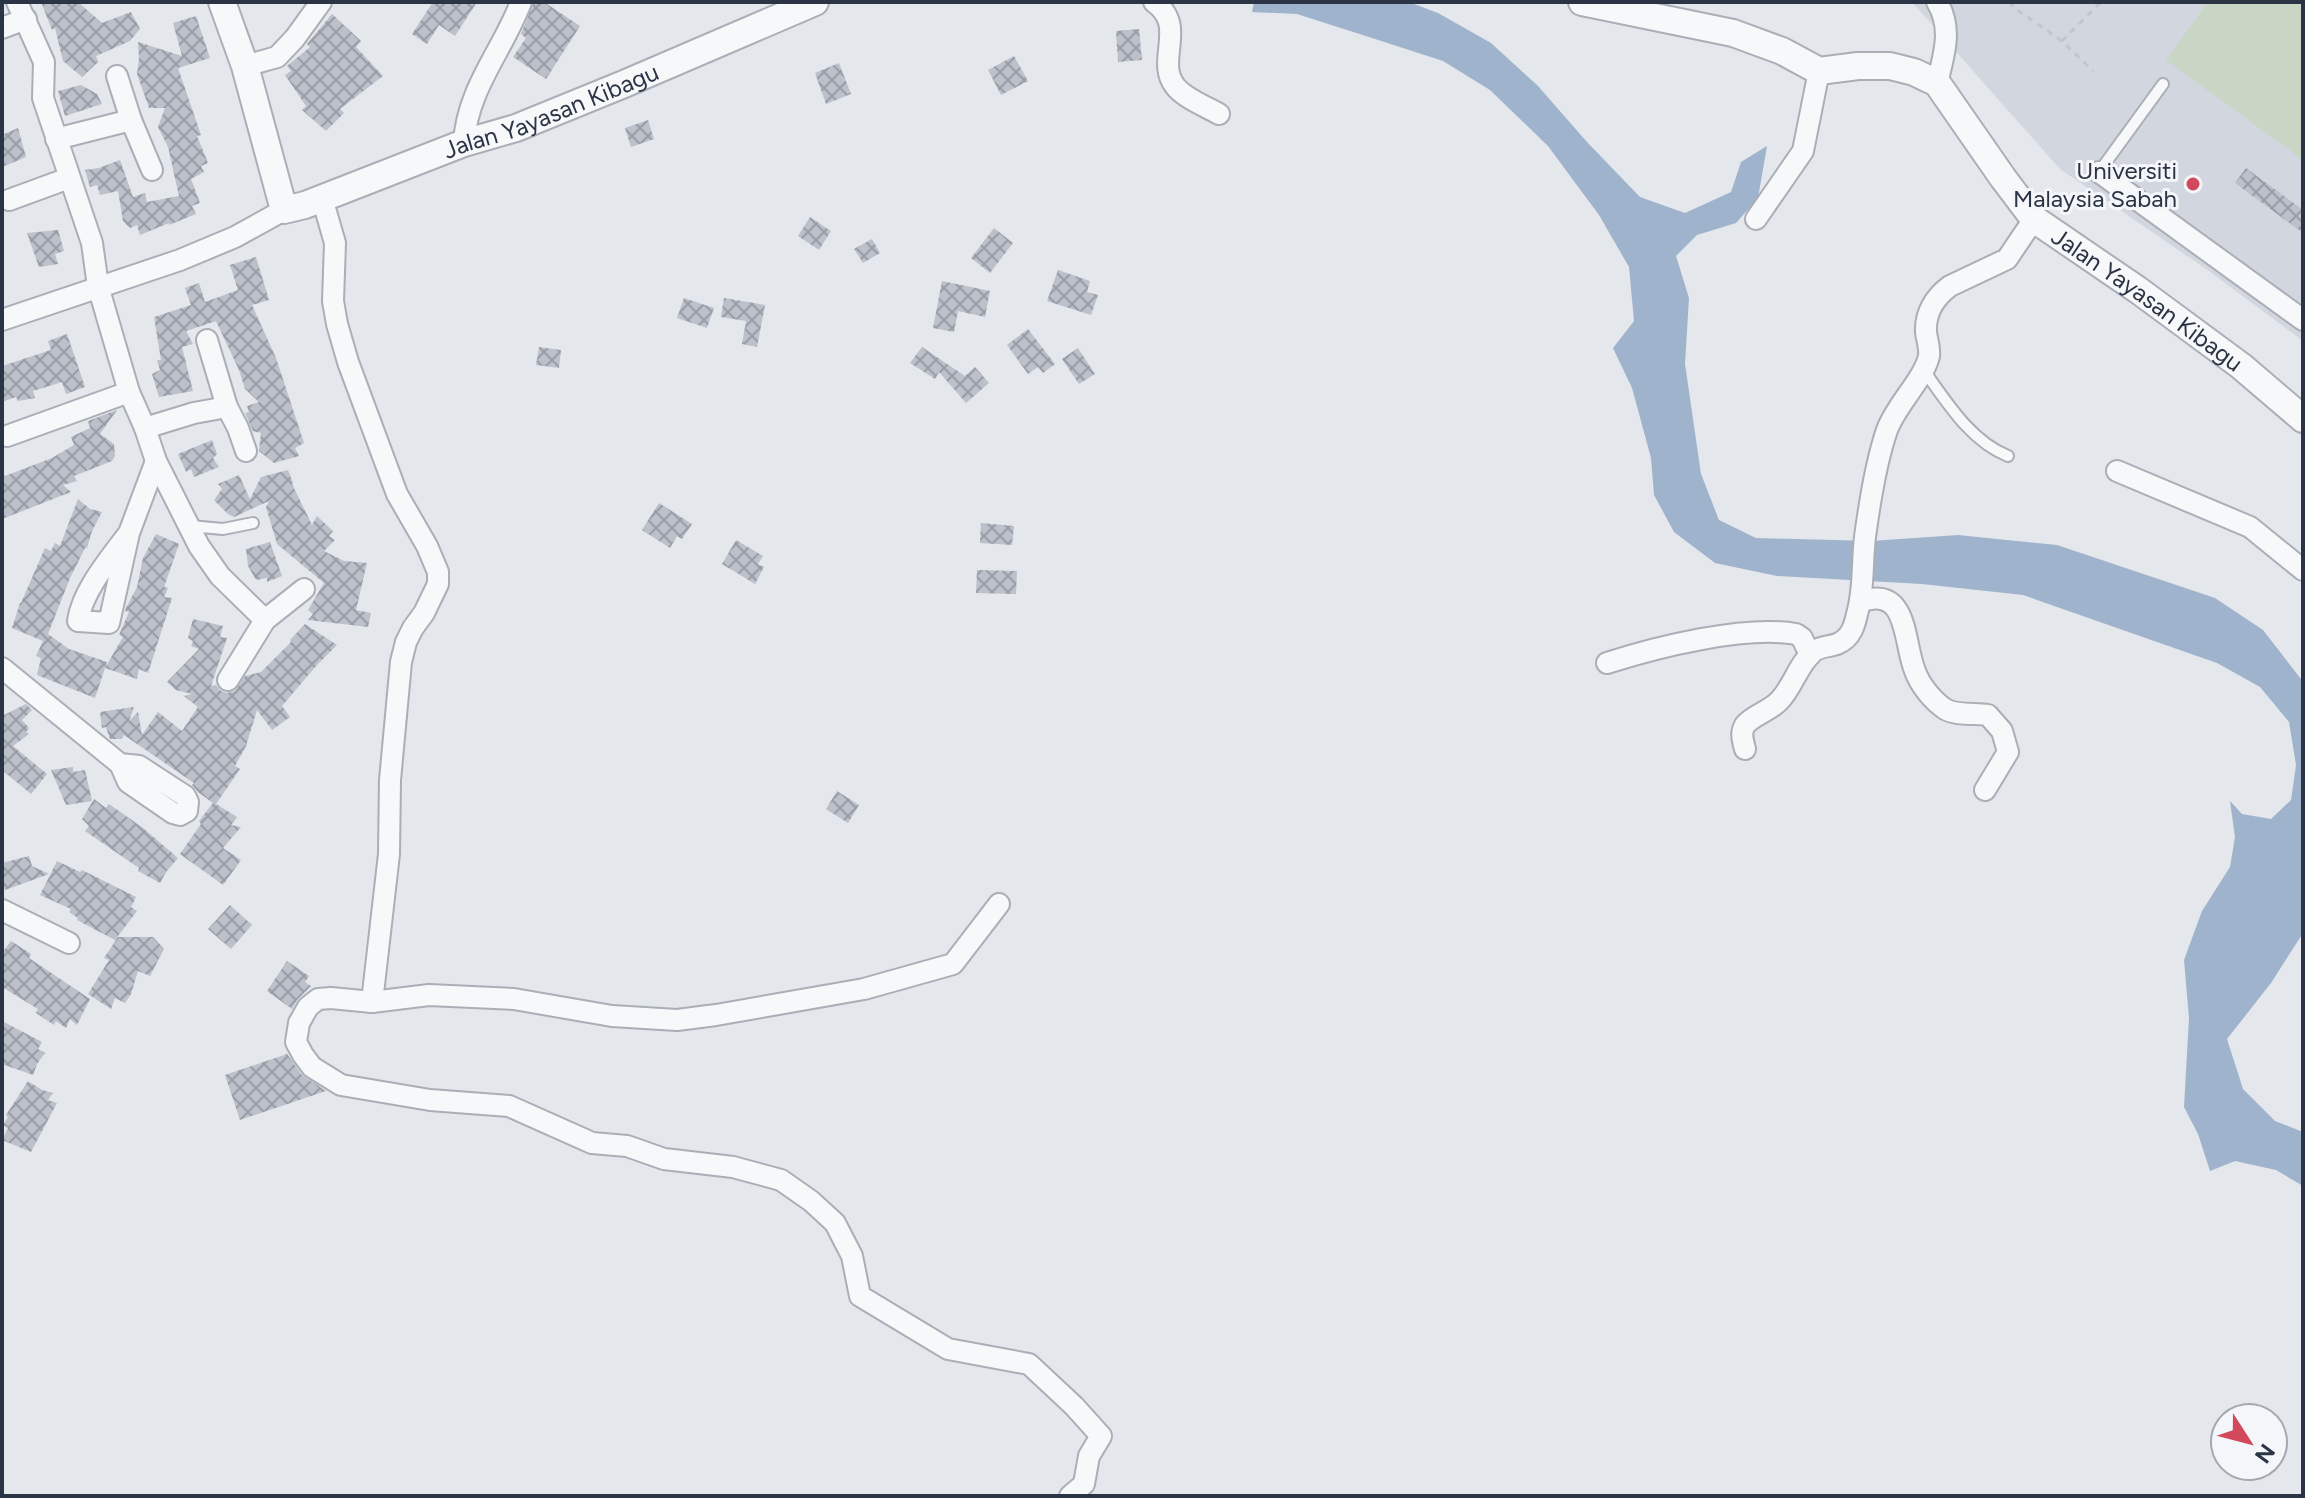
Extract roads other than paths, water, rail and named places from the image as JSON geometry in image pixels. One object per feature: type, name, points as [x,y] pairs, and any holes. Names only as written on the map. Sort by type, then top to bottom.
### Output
[{"type":"street","points":[[2,320],[124,280],[235,237],[284,210],[245,66],[222,2]]},
{"type":"street","points":[[245,66],[277,57],[321,2]]},
{"type":"street","points":[[464,143],[465,122],[471,102],[521,2]]},
{"type":"street","name":"Jalan Yayasan Kibagu","points":[[284,210],[464,143],[516,128],[815,2]]},
{"type":"street","points":[[1154,2],[1167,13],[1171,24],[1171,81],[1177,89],[1219,114]]},
{"type":"street","points":[[1582,2],[1733,33],[1782,51],[1819,71],[1890,66],[1914,72],[1937,83],[1947,36],[1937,2]]},
{"type":"street","points":[[2,28],[21,11],[44,62],[43,98],[92,243],[98,286],[129,392],[156,461],[199,546],[220,576],[265,620]]},
{"type":"street","points":[[1756,219],[1803,151],[1819,71]]},
{"type":"street","points":[[117,76],[152,170]]},
{"type":"street","name":"Jalan Yayasan Kibagu","points":[[1937,83],[2034,219],[2230,358],[2303,419]]},
{"type":"street","points":[[56,139],[131,120]]},
{"type":"street","points":[[2099,172],[2303,320]]},
{"type":"street","points":[[9,200],[69,178]]},
{"type":"street","points":[[322,198],[335,243],[333,301],[348,362],[397,494],[438,572],[434,594],[409,635],[401,662],[390,780],[389,854],[372,1002]]},
{"type":"street","points":[[1745,749],[1741,733],[1745,724],[1778,703],[1810,655],[1822,646],[1838,643],[1849,636],[1854,628],[1865,535],[1888,430],[1930,354],[1926,321],[1933,304],[1950,286],[2007,259],[2034,219]]},
{"type":"street","points":[[207,340],[227,407],[246,451]]},
{"type":"street","points":[[7,436],[129,392]]},
{"type":"street","points":[[145,428],[227,407]]},
{"type":"street","points":[[129,533],[156,461]]},
{"type":"street","points":[[2117,471],[2250,527],[2303,570]]},
{"type":"street","points":[[228,680],[265,620],[304,589]]},
{"type":"street","points":[[1860,594],[1885,599],[1895,607],[1902,620],[1915,672],[1923,687],[1942,707],[1951,712],[1988,715],[2002,731],[2008,752],[1985,790]]},
{"type":"street","points":[[1607,663],[1642,652],[1746,634],[1796,634],[1802,638],[1810,655]]},
{"type":"street","points":[[2,668],[120,764]]},
{"type":"street","points":[[999,904],[953,964],[864,989],[677,1020],[612,1016],[487,997],[429,995],[372,1002],[318,999],[308,1007],[299,1023],[296,1042],[312,1067],[341,1085],[430,1100],[509,1106],[592,1143],[627,1146],[664,1159],[733,1167],[781,1180],[835,1223],[852,1256],[860,1296],[948,1349],[1029,1364],[1074,1406],[1101,1436],[1089,1456],[1081,1492]]},
{"type":"street","points":[[2,910],[69,943]]},
{"type":"lane","points":[[2099,172],[2163,84]]},
{"type":"lane","points":[[1923,369],[1955,413],[1986,443],[2008,456]]},
{"type":"lane","points":[[188,526],[223,529],[253,523]]},
{"type":"water","points":[[1254,2],[1409,2],[1438,13],[1491,43],[1538,86],[1640,197],[1685,213],[1731,192],[1741,162],[1767,146],[1758,198],[1736,223],[1697,235],[1676,256],[1689,298],[1685,364],[1701,474],[1719,520],[1756,538],[1871,541],[1958,535],[2057,545],[2215,598],[2263,630],[2303,685],[2303,933],[2271,983],[2227,1039],[2243,1089],[2275,1121],[2303,1132],[2303,1186],[2276,1170],[2235,1161],[2210,1171],[2198,1134],[2184,1107],[2189,1018],[2184,960],[2202,911],[2230,867],[2235,837],[2230,801],[2242,814],[2271,819],[2291,800],[2296,765],[2289,722],[2260,687],[2217,663],[2023,595],[1922,584],[1777,576],[1715,563],[1674,532],[1654,495],[1651,458],[1632,388],[1613,348],[1634,321],[1629,267],[1599,215],[1548,146],[1490,90],[1443,61],[1297,14],[1252,12]]},
{"type":"place","name":"Universiti Malaysia Sabah","points":[[2193,184]]}]
